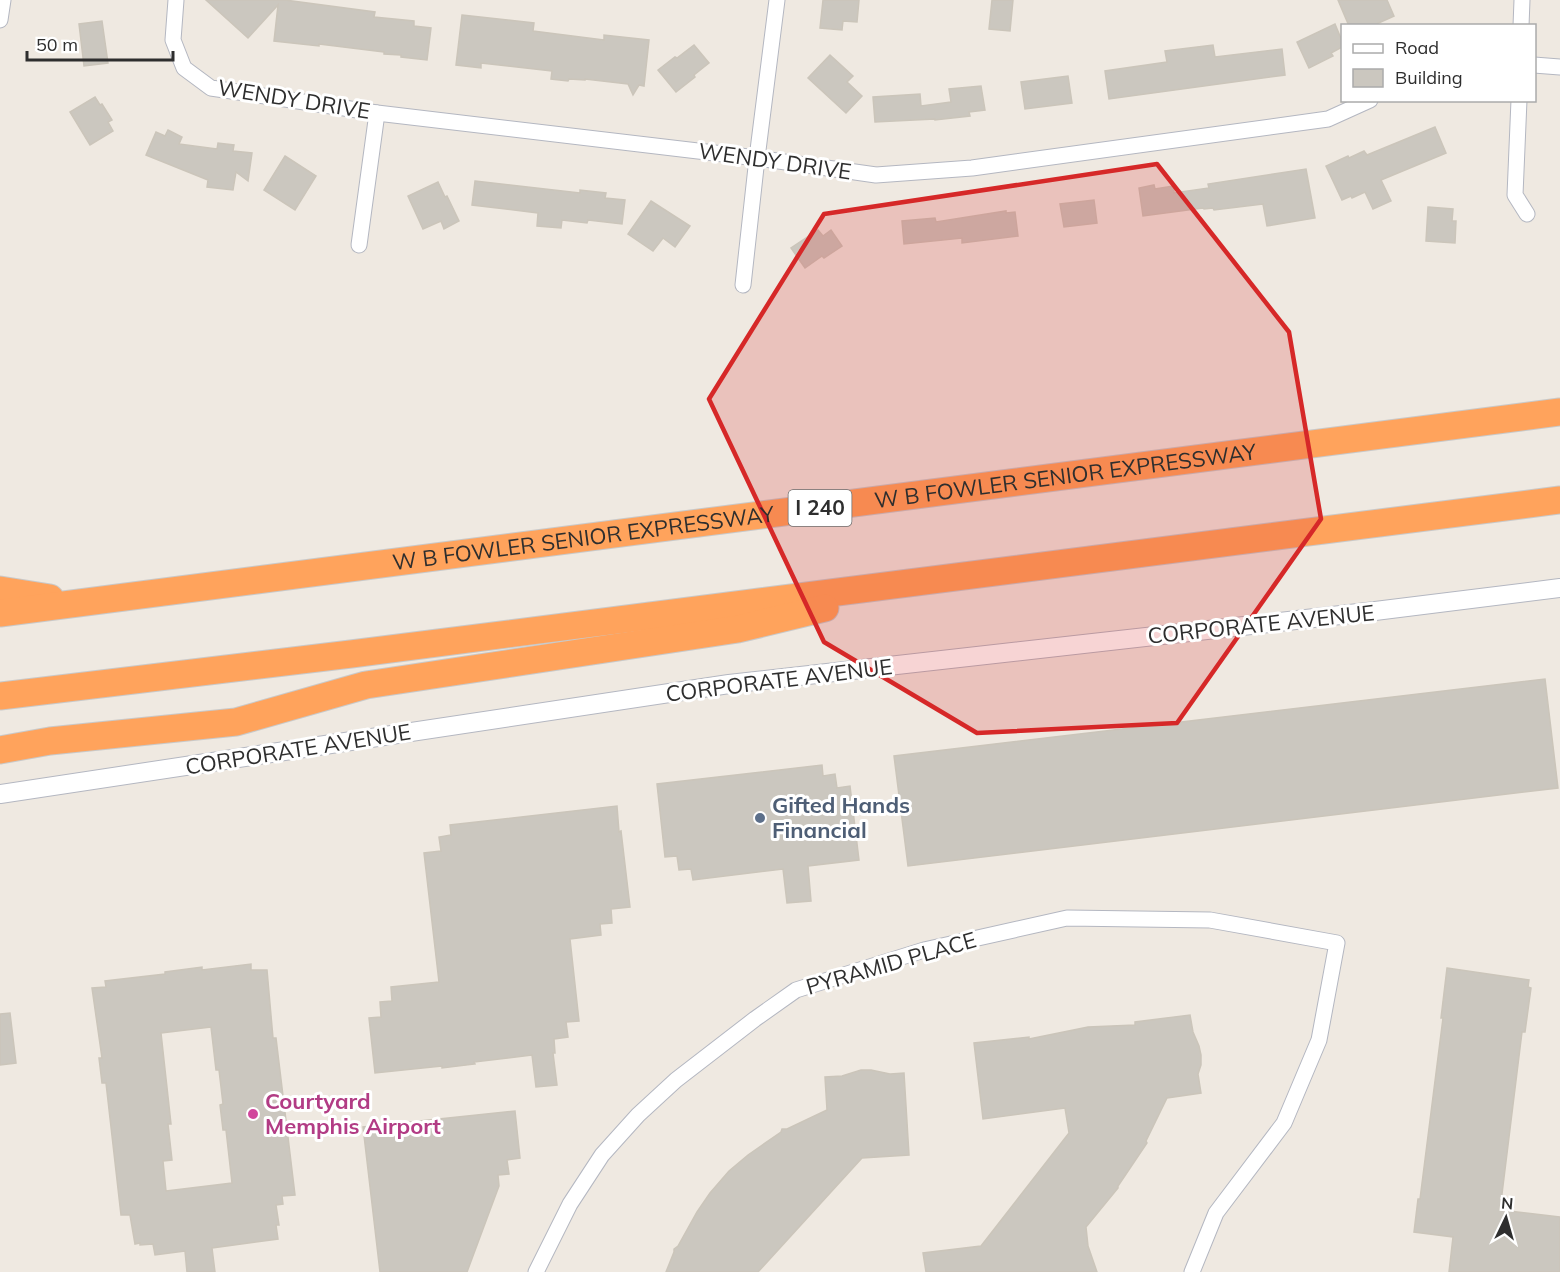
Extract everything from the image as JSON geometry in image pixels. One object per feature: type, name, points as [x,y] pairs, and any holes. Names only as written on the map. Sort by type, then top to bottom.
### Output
[{"type":"highway","name":"W B FOWLER SENIOR EXPRESSWAY","points":[[0,613],[1560,412]]},
{"type":"highway","points":[[0,696],[351,654],[1560,500]]},
{"type":"highway","points":[[0,750],[50,741],[236,722],[366,685],[738,629],[963,575]]},
{"type":"highway","points":[[0,590],[81,603]]},
{"type":"street","points":[[0,20],[3,0]]},
{"type":"street","name":"WENDY DRIVE","points":[[176,0],[173,40],[184,68],[211,88],[377,114],[757,158],[876,175],[972,168],[1328,119],[1366,102]]},
{"type":"street","points":[[743,285],[777,0]]},
{"type":"street","points":[[1521,24],[1522,0]]},
{"type":"street","points":[[1536,65],[1560,67]]},
{"type":"street","points":[[1519,102],[1515,195],[1527,214]]},
{"type":"street","points":[[360,245],[377,114]]},
{"type":"street","name":"CORPORATE AVENUE","points":[[0,794],[729,684],[1344,615],[1560,588]]},
{"type":"street","name":"PYRAMID PLACE","points":[[536,1272],[570,1204],[602,1155],[631,1123],[676,1080],[796,990],[924,950],[1067,918],[1210,920],[1337,944],[1319,1040],[1284,1123],[1216,1213],[1192,1272]]},
{"type":"highlighted area","points":[[1157,164],[1289,332],[1321,519],[1177,723],[977,733],[824,642],[709,399],[824,214]]},
{"type":"building","points":[[206,0],[285,0],[375,12],[374,17],[414,21],[414,26],[431,28],[427,60],[384,54],[384,52],[274,41],[278,5],[248,38]]},
{"type":"building","points":[[823,0],[859,0],[857,22],[843,21],[842,30],[820,28]]},
{"type":"building","points":[[992,0],[1013,0],[1010,31],[989,29]]},
{"type":"building","points":[[1338,0],[1387,0],[1394,16],[1376,24],[1348,24]]},
{"type":"building","points":[[462,15],[534,23],[533,31],[604,40],[604,35],[649,40],[644,86],[639,85],[633,95],[628,84],[585,79],[569,79],[568,81],[551,79],[552,71],[481,63],[481,68],[456,65]]},
{"type":"building","points":[[102,21],[108,63],[84,66],[79,24]]},
{"type":"building","points":[[1335,24],[1341,39],[1341,48],[1331,53],[1333,56],[1309,68],[1297,42]]},
{"type":"building","points":[[694,45],[709,63],[676,92],[658,70]]},
{"type":"building","points":[[1213,45],[1215,57],[1282,49],[1285,75],[1109,99],[1105,71],[1167,62],[1165,51]]},
{"type":"building","points":[[830,55],[853,76],[847,82],[862,96],[846,113],[808,78]]},
{"type":"building","points":[[1068,76],[1072,103],[1025,109],[1021,82]]},
{"type":"building","points":[[981,86],[985,110],[969,112],[970,116],[875,122],[873,97],[920,94],[921,106],[951,102],[949,89]]},
{"type":"building","points":[[95,97],[112,120],[108,122],[113,131],[90,145],[70,112]]},
{"type":"building","points":[[1435,127],[1446,153],[1381,180],[1391,201],[1373,209],[1365,192],[1342,200],[1326,166],[1364,151],[1367,155]]},
{"type":"building","points":[[168,130],[182,137],[179,144],[217,149],[218,143],[234,145],[233,151],[252,153],[248,181],[236,172],[233,190],[207,187],[208,180],[146,155],[156,132],[165,136]]},
{"type":"building","points":[[285,156],[316,176],[295,210],[264,190]]},
{"type":"building","points":[[1306,169],[1315,218],[1267,226],[1263,204],[1214,210],[1203,208],[1143,216],[1139,188],[1154,185],[1155,189],[1174,186],[1174,193],[1209,188],[1208,184]]},
{"type":"building","points":[[475,181],[580,193],[580,190],[606,193],[605,198],[625,200],[622,224],[562,220],[561,228],[537,226],[538,213],[472,205]]},
{"type":"building","points":[[438,182],[459,221],[444,229],[441,221],[423,229],[408,196]]},
{"type":"building","points":[[1094,200],[1097,223],[1064,227],[1060,204]]},
{"type":"building","points":[[651,201],[690,226],[675,247],[663,238],[653,251],[628,234]]},
{"type":"building","points":[[1428,207],[1453,209],[1452,221],[1456,221],[1455,243],[1426,241]]},
{"type":"building","points":[[1006,211],[1006,213],[1015,212],[1018,236],[962,243],[962,238],[904,244],[902,221],[935,218],[936,222]]},
{"type":"building","points":[[818,230],[823,236],[831,230],[842,246],[805,268],[791,248]]},
{"type":"building","points":[[1545,679],[1558,788],[908,866],[894,756]]},
{"type":"building","points":[[822,765],[823,776],[835,774],[837,788],[850,786],[859,860],[808,866],[811,901],[787,903],[783,869],[693,880],[691,869],[679,870],[677,856],[665,857],[657,784]]},
{"type":"building","points":[[617,806],[630,907],[611,909],[612,923],[600,924],[601,935],[570,939],[579,1021],[566,1022],[568,1037],[554,1039],[555,1053],[553,1053],[557,1085],[536,1087],[532,1055],[442,1068],[442,1066],[375,1073],[369,1018],[381,1017],[380,1002],[392,1001],[391,987],[439,982],[424,853],[441,851],[439,837],[451,835],[450,825]]},
{"type":"building","name":"Courtyard Memphis Airport","points":[[251,964],[251,970],[267,970],[273,1038],[276,1038],[295,1195],[282,1196],[283,1204],[276,1205],[279,1225],[276,1225],[278,1239],[212,1248],[215,1272],[187,1272],[185,1251],[155,1255],[153,1244],[135,1244],[130,1215],[121,1215],[106,1083],[102,1083],[99,1058],[102,1058],[92,988],[106,987],[105,981],[202,967],[202,970]],"holes":[[[211,1027],[216,1070],[219,1070],[223,1104],[220,1105],[223,1130],[226,1130],[232,1183],[166,1191],[163,1161],[172,1160],[168,1124],[171,1124],[161,1033]]]},
{"type":"building","points":[[1447,968],[1529,980],[1528,987],[1531,988],[1525,1032],[1522,1032],[1500,1210],[1560,1217],[1560,1272],[1449,1272],[1453,1237],[1414,1232],[1443,1018],[1441,1018]]},
{"type":"building","points":[[10,1013],[16,1063],[0,1065],[0,1014]]},
{"type":"building","points":[[1190,1015],[1201,1055],[1198,1074],[1201,1093],[1167,1098],[1147,1143],[1118,1188],[1086,1227],[1088,1246],[1097,1272],[926,1272],[923,1253],[981,1246],[1069,1133],[1065,1108],[983,1119],[974,1043],[1029,1037],[1029,1039],[1088,1027],[1135,1025],[1135,1022]]},
{"type":"building","points":[[861,1070],[890,1074],[904,1073],[909,1155],[862,1158],[758,1272],[666,1272],[674,1249],[678,1246],[697,1212],[729,1171],[782,1129],[787,1129],[827,1110],[825,1077],[842,1076]]},
{"type":"building","points":[[515,1111],[520,1158],[507,1160],[509,1174],[498,1175],[499,1186],[467,1272],[380,1272],[363,1127]]},
{"type":"place","name":"Gifted Hands Financial","points":[[760,818]]},
{"type":"place","name":"Courtyard Memphis Airport","points":[[253,1114]]}]
